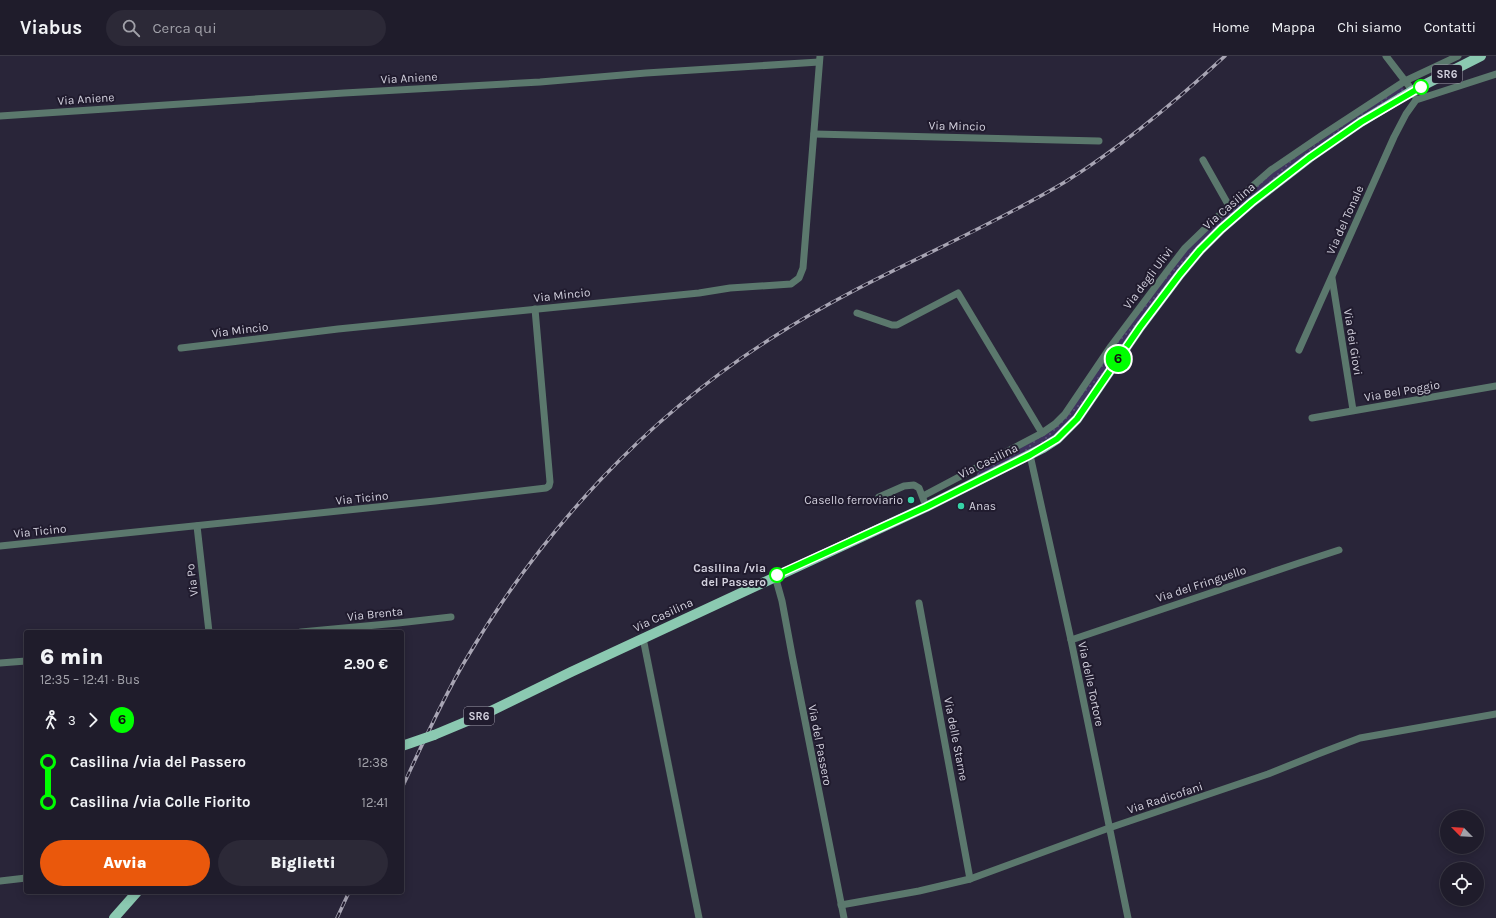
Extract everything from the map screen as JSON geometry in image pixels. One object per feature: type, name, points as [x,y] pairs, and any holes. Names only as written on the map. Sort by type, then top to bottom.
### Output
[{"type":"main road","name":"Via Casilina","points":[[404,745],[434,735],[489,712],[775,576],[926,507],[1053,442],[1070,427],[1140,327],[1180,274],[1200,250],[1221,229],[1252,202],[1309,158],[1361,122],[1414,96],[1481,56]]},
{"type":"main road","points":[[114,918],[135,894]]},
{"type":"street","points":[[1386,56],[1405,81],[1414,96],[1496,74]]},
{"type":"street","name":"Via degli Ulivi","points":[[923,496],[1042,434],[1066,414],[1140,305],[1185,248],[1229,206],[1271,170],[1405,81],[1458,56]]},
{"type":"street","name":"Via Aniene","points":[[0,116],[359,92],[540,82],[820,59]]},
{"type":"street","name":"Via Mincio","points":[[181,348],[338,329],[730,288],[789,284],[794,282],[801,276],[803,268],[820,59]]},
{"type":"street","name":"Via del Tonale","points":[[1299,350],[1397,130],[1414,96]]},
{"type":"street","name":"Via Mincio","points":[[814,134],[1099,141]]},
{"type":"street","points":[[1203,160],[1229,206]]},
{"type":"street","name":"Via dei Giovi","points":[[1332,277],[1353,410]]},
{"type":"street","points":[[857,313],[896,325],[958,293],[1042,434]]},
{"type":"street","name":"Via Ticino","points":[[0,546],[435,501],[548,487],[550,482],[535,309]]},
{"type":"street","name":"Via Bel Poggio","points":[[1312,418],[1496,386]]},
{"type":"street","name":"Via delle Tortore","points":[[1030,455],[1071,640],[1128,918]]},
{"type":"street","points":[[879,497],[912,485],[918,487],[923,496],[926,507]]},
{"type":"street","name":"Via Po","points":[[197,526],[209,630]]},
{"type":"street","name":"Via del Fringuello","points":[[1071,640],[1299,562],[1339,550]]},
{"type":"street","name":"Via del Passero","points":[[775,576],[782,601],[844,918]]},
{"type":"street","name":"Via delle Starne","points":[[919,603],[970,879]]},
{"type":"street","name":"Via Brenta","points":[[323,630],[452,617]]},
{"type":"street","points":[[643,638],[698,918]]},
{"type":"street","points":[[0,663],[24,661]]},
{"type":"street","name":"Via Radicofani","points":[[841,905],[919,891],[970,879],[1109,828],[1268,774],[1360,738],[1496,714]]},
{"type":"street","points":[[0,881],[24,878]]},
{"type":"shaded area","points":[[1402,86],[1405,90],[1307,154],[1249,198],[1139,321],[1068,422],[1051,438],[973,480],[982,467],[1056,425],[1184,251],[1262,180]]},
{"type":"railway","points":[[404,784],[432,724],[465,661],[495,613],[528,567],[563,522],[600,480],[683,402],[728,368],[775,336],[810,315],[882,276],[993,221],[1065,182],[1107,154],[1148,123],[1225,56]]},
{"type":"railway","points":[[337,918],[348,894]]},
{"type":"bus line","name":"6","points":[[777,575],[926,507],[1030,455],[1057,439],[1077,419],[1140,327],[1180,274],[1200,250],[1221,229],[1252,202],[1309,158],[1361,122],[1421,87]]},
{"type":"place","name":"Casello ferroviario","points":[[911,500]]},
{"type":"place","name":"Anas","points":[[961,506]]},
{"type":"place","name":"Casilina /via del Passero","points":[[777,575]]}]
